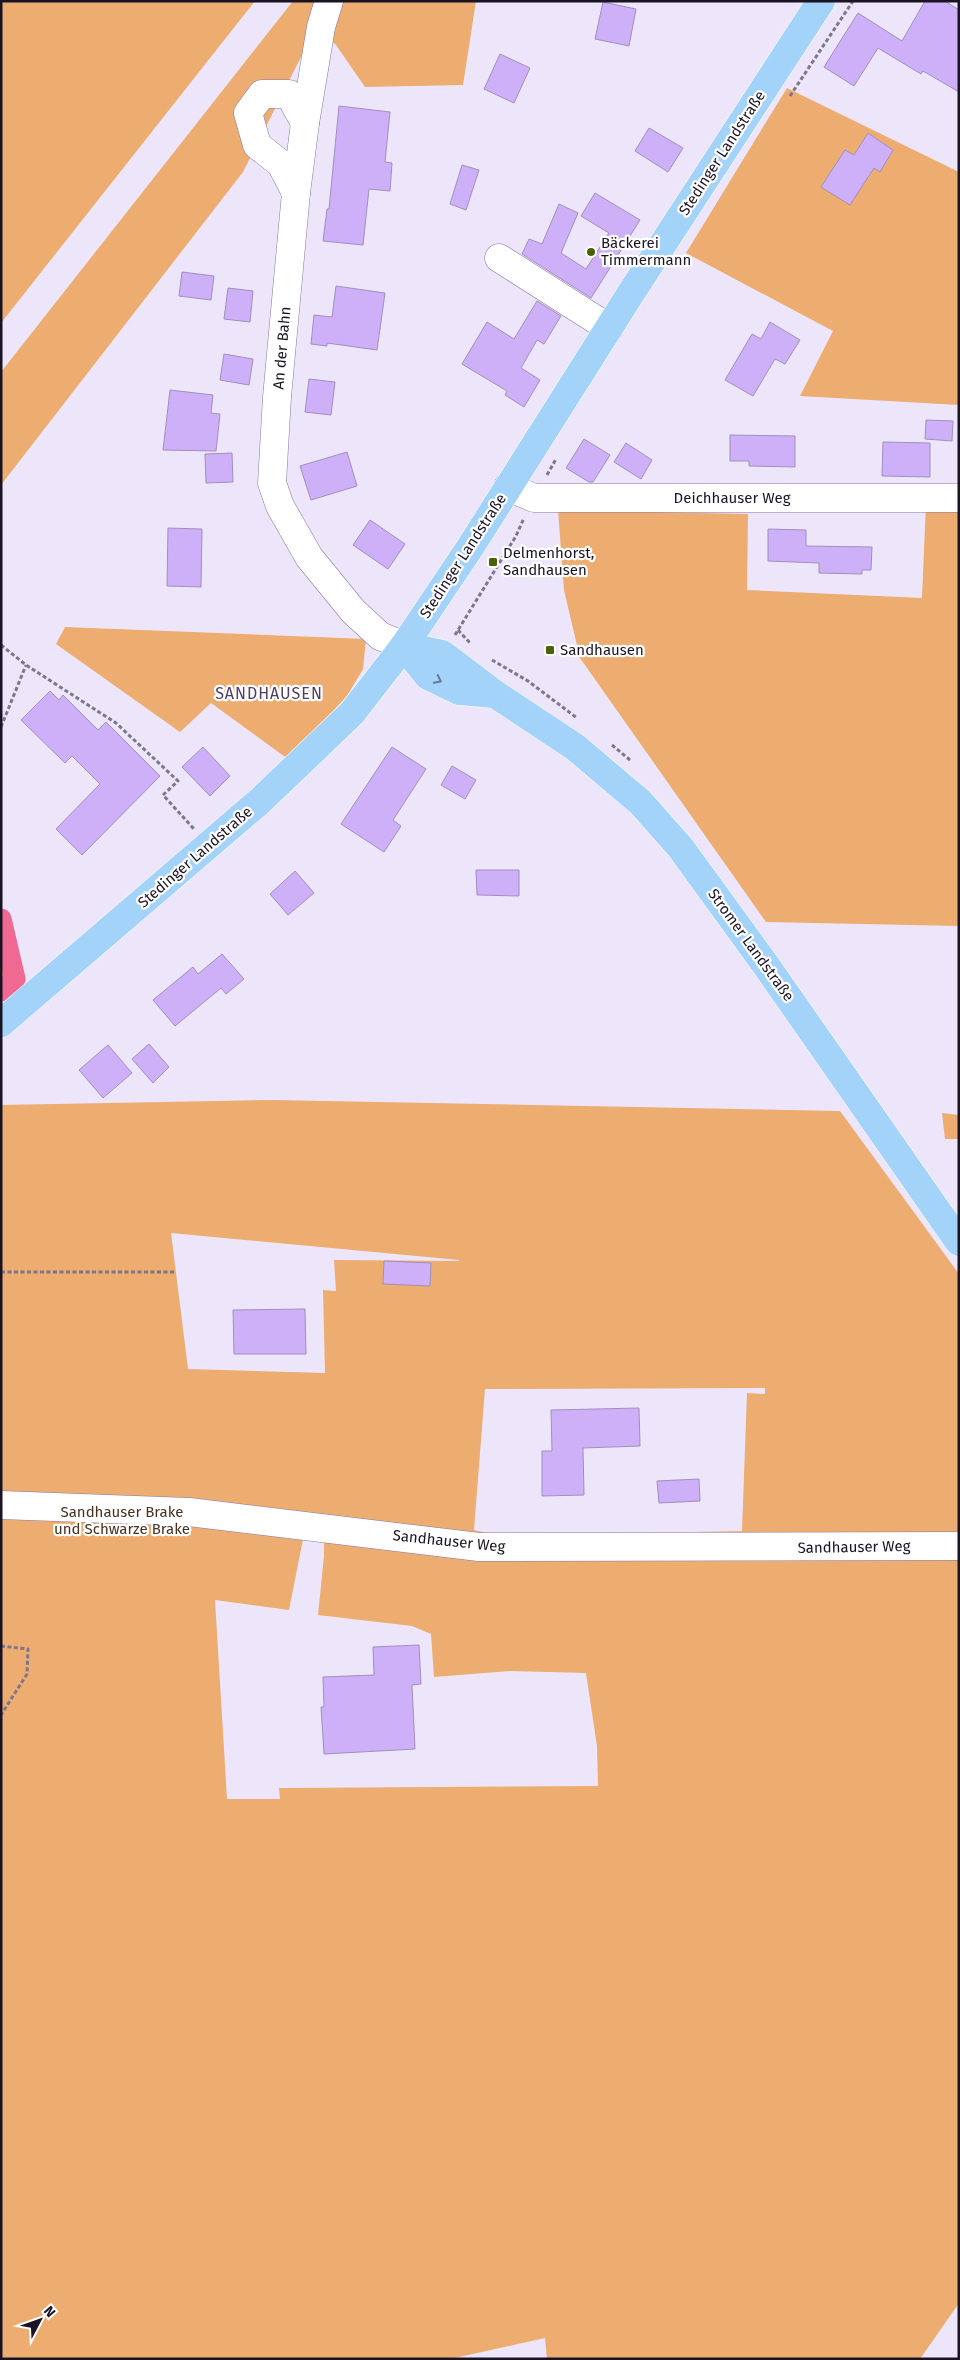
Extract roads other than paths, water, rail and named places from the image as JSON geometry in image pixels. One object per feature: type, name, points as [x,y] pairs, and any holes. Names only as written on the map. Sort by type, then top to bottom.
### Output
[{"type":"main road","name":"Stedinger Landstraße","points":[[1,1023],[260,801],[352,713],[404,646],[508,488],[609,328],[821,1]]},
{"type":"main road","name":"Stromer Landstraße","points":[[404,646],[442,654],[495,694],[575,747],[640,802],[680,847],[765,964],[959,1242]]},
{"type":"street","name":"An der Bahn","points":[[329,1],[321,26],[296,193],[277,397],[272,483],[280,506],[309,557],[321,573],[353,612],[380,636],[404,646]]},
{"type":"street","points":[[296,193],[281,164],[257,144],[248,113],[262,94],[289,94],[305,123]]},
{"type":"street","points":[[499,258],[609,328]]},
{"type":"street","name":"Deichhauser Weg","points":[[508,488],[534,498],[959,498]]},
{"type":"street","name":"Sandhauser Weg","points":[[1,1505],[189,1512],[479,1547],[959,1546]]},
{"type":"waterway","points":[[1,919],[15,979],[1,991]]},
{"type":"place","name":"Bäckerei Timmermann","points":[[591,252]]},
{"type":"place","name":"Delmenhorst, Sandhausen","points":[[493,562]]},
{"type":"place","name":"Sandhausen","points":[[550,650]]},
{"type":"district","name":"SANDHAUSEN","points":[[269,693]]},
{"type":"park label","name":"Sandhauser Brake und Schwarze Brake","points":[[122,1520]]}]
